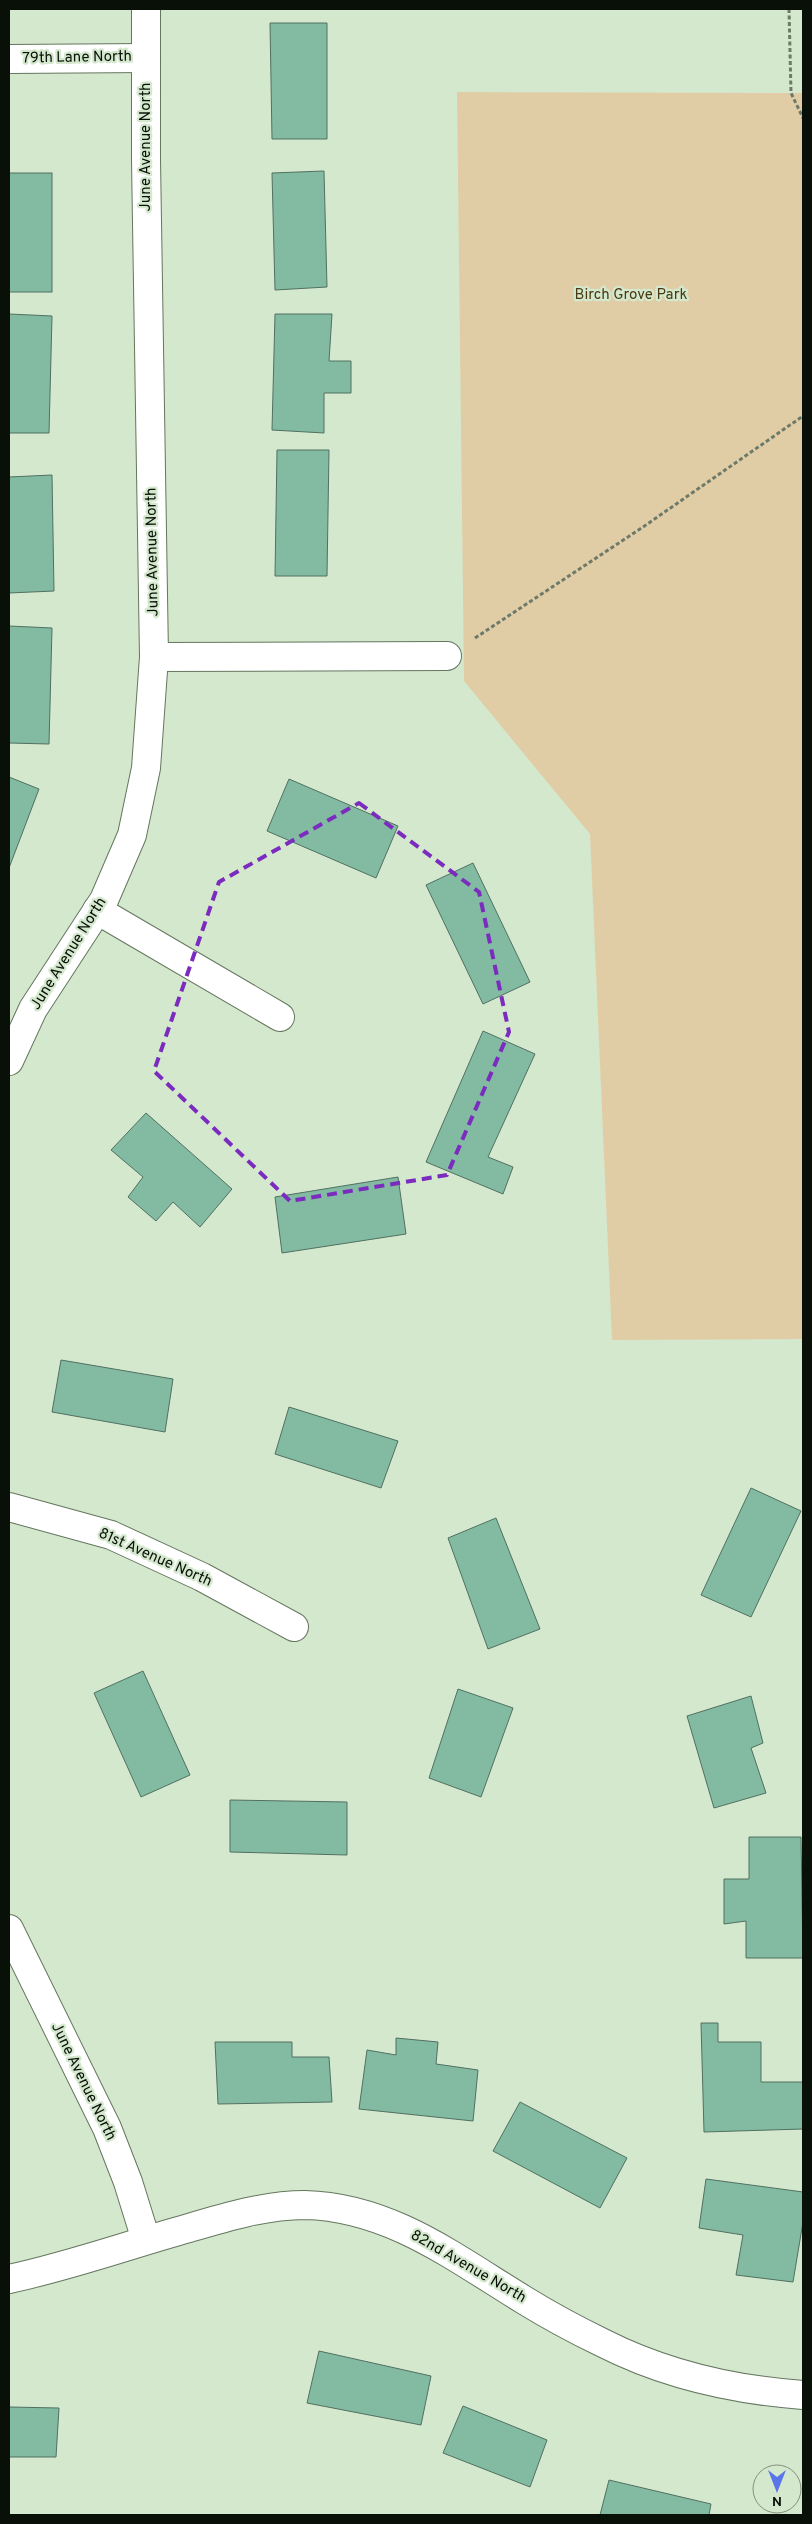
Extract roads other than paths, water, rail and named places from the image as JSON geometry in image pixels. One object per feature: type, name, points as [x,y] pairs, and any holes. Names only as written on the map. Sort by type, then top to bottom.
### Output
[{"type":"street","name":"June Avenue North","points":[[9,1061],[33,1009],[104,900],[132,835],[146,768],[154,657],[146,9]]},
{"type":"street","name":"79th Lane North","points":[[9,59],[146,58]]},
{"type":"street","points":[[154,657],[447,656]]},
{"type":"street","points":[[96,910],[280,1017]]},
{"type":"street","name":"81st Avenue North","points":[[9,1507],[111,1535],[202,1577],[294,1628]]},
{"type":"street","name":"June Avenue North","points":[[9,1929],[107,2128],[128,2182],[146,2240]]},
{"type":"street","name":"82nd Avenue North","points":[[9,2279],[61,2267],[241,2212],[305,2205],[372,2215],[432,2243],[527,2302],[605,2344],[682,2374],[767,2392],[803,2395]]},
{"type":"park label","name":"Birch Grove Park","points":[[631,295]]}]
